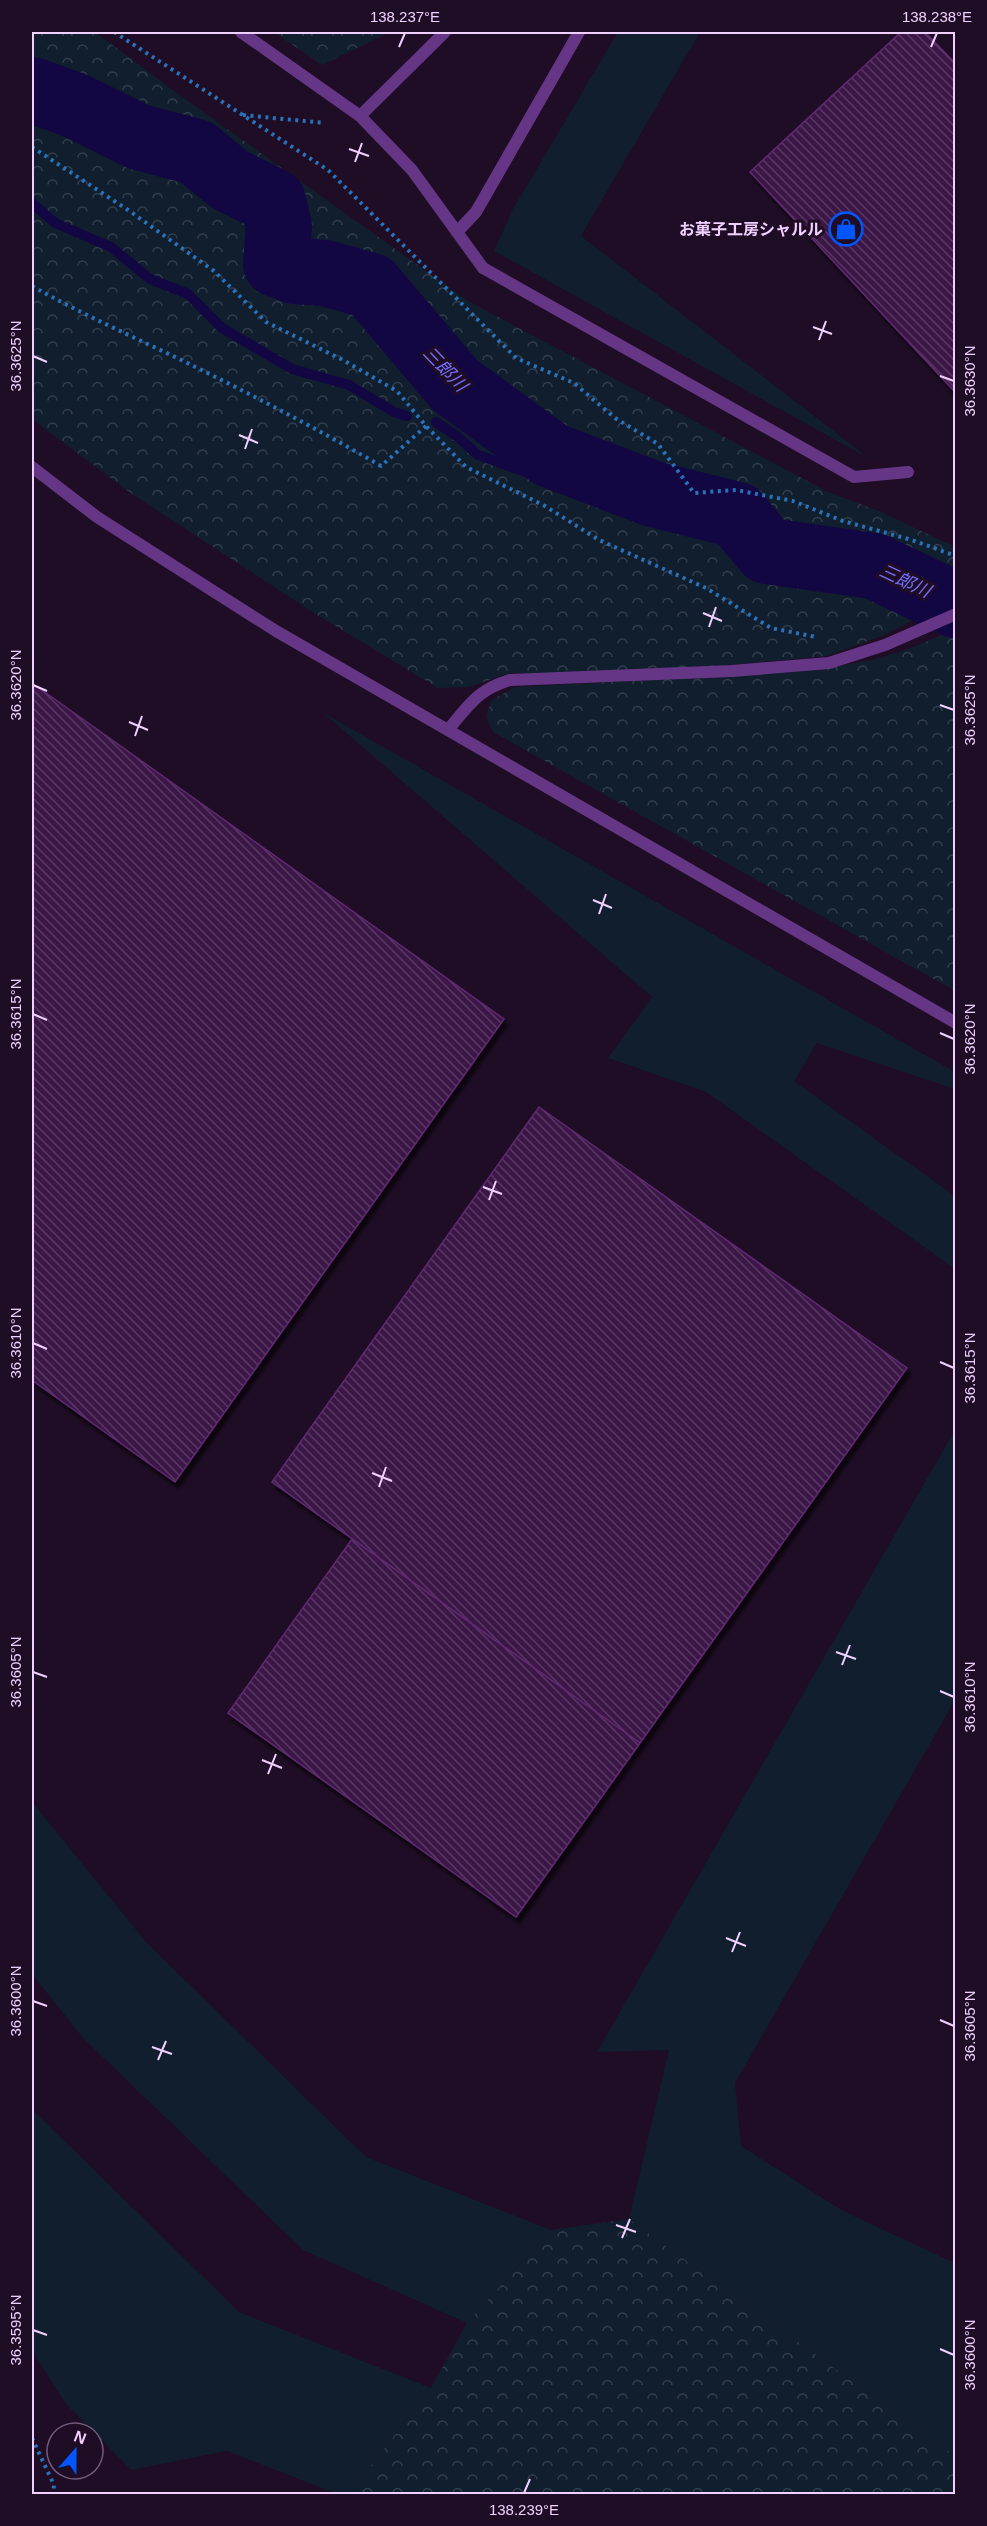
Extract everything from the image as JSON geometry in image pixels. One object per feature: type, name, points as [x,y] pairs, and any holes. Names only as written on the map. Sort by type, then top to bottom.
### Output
[{"type":"street","points":[[241,32],[360,116],[412,170],[483,268],[854,477],[908,472]]},
{"type":"street","points":[[360,116],[445,32]]},
{"type":"street","points":[[457,232],[476,212],[579,32]]},
{"type":"street","points":[[32,467],[97,517],[276,631],[956,1023]]},
{"type":"street","points":[[448,730],[476,697],[490,686],[510,680],[732,671],[829,663],[933,625],[956,614]]},
{"type":"path","points":[[114,32],[328,171],[516,358],[574,383],[615,418],[658,444],[694,492],[736,490],[793,501],[843,521],[912,540],[956,556]]},
{"type":"path","points":[[242,114],[338,125],[360,116]]},
{"type":"path","points":[[32,147],[128,210],[214,271],[266,322],[343,360],[397,391],[426,426],[466,467],[545,506],[599,540],[706,588],[771,628],[821,638]]},
{"type":"path","points":[[32,286],[315,428],[381,466],[426,426]]},
{"type":"path","points":[[32,2438],[54,2485],[53,2494]]},
{"type":"green space","points":[[32,32],[95,32],[468,301],[828,492],[879,511],[955,547],[955,599],[882,636],[827,656],[730,665],[563,673],[510,673],[469,687],[438,688],[314,613],[132,494],[32,419]]},
{"type":"green space","points":[[274,32],[390,32],[322,65]]},
{"type":"green space","points":[[618,32],[700,32],[581,236],[870,459],[494,251],[513,209]]},
{"type":"green space","points":[[955,627],[955,991],[493,732],[486,716],[492,700],[515,687],[794,672],[828,668],[894,654]]},
{"type":"green space","points":[[322,712],[955,1072],[955,1089],[817,1043],[794,1081],[955,1196],[955,1269],[706,1092],[608,1058],[652,997]]},
{"type":"green space","points":[[955,1430],[955,1700],[735,2083],[741,2146],[843,2211],[955,2263],[955,2456],[629,2219],[669,2050],[597,2052]]},
{"type":"green space","points":[[32,1802],[146,1942],[366,2157],[551,2230],[467,2323],[303,2250],[83,2038],[32,1974]]},
{"type":"green space","points":[[32,2109],[239,2312],[431,2388],[349,2494],[337,2494],[227,2451],[131,2470],[105,2444],[105,2421],[83,2421],[66,2404],[32,2351]]},
{"type":"green space","points":[[629,2219],[955,2456],[955,2494],[349,2494],[431,2388],[467,2323],[551,2230]]},
{"type":"building","points":[[901,32],[925,32],[956,64],[956,393],[750,172]]},
{"type":"building","points":[[32,683],[504,1019],[175,1482],[32,1380]]},
{"type":"building","points":[[539,1107],[907,1368],[640,1743],[272,1482]]},
{"type":"building","points":[[352,1539],[640,1743],[516,1917],[228,1713]]},
{"type":"waterway","name":"三郎川","points":[[32,90],[74,105],[139,137],[196,152],[230,180],[273,201],[279,227],[276,264],[295,271],[325,273],[371,286],[455,385],[551,455],[653,494],[737,515],[767,551],[874,566],[956,605]]},
{"type":"waterway","points":[[32,203],[55,223],[111,247],[150,279],[188,294],[222,328],[292,369],[349,385],[394,412],[407,416]]},
{"type":"waterway","points":[[436,422],[478,455],[540,477],[597,493],[653,494]]},
{"type":"place","name":"お菓子工房シャルル","points":[[846,229]]}]
